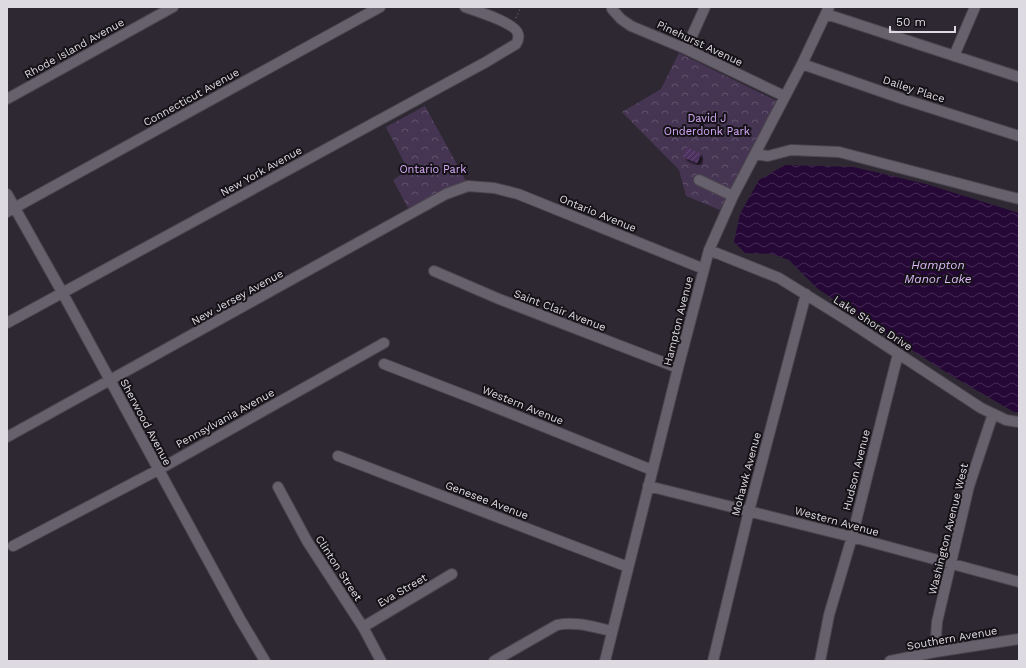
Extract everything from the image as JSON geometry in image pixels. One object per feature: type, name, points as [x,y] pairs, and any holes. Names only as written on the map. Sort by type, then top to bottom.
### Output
[{"type":"street","name":"Rhode Island Avenue","points":[[7,99],[173,7]]},
{"type":"street","name":"Connecticut Avenue","points":[[11,210],[380,7]]},
{"type":"street","points":[[465,7],[511,26]]},
{"type":"street","name":"Pinehurst Avenue","points":[[612,7],[621,19],[632,26],[686,49],[784,96]]},
{"type":"street","points":[[686,49],[705,7]]},
{"type":"street","points":[[954,56],[975,7]]},
{"type":"street","points":[[828,11],[954,56],[1019,77]]},
{"type":"street","name":"Hampton Avenue","points":[[605,661],[652,470],[709,250],[733,196],[756,154],[828,11]]},
{"type":"street","name":"New York Avenue","points":[[7,323],[486,62],[516,44],[518,34],[511,26]]},
{"type":"street","name":"Dailey Place","points":[[802,64],[903,99],[1019,136]]},
{"type":"street","points":[[756,154],[768,156],[791,150],[839,152],[1019,199]]},
{"type":"street","points":[[699,180],[733,196]]},
{"type":"street","name":"New Jersey Avenue","points":[[7,437],[446,194],[468,186],[482,186]]},
{"type":"street","name":"Ontario Avenue","points":[[482,186],[518,194],[704,269]]},
{"type":"street","name":"Sherwood Avenue","points":[[7,194],[11,210],[62,292],[158,470],[240,619],[265,661]]},
{"type":"street","name":"Lake Shore Drive","points":[[709,250],[779,278],[993,414],[1006,420],[1019,422]]},
{"type":"street","name":"Saint Clair Avenue","points":[[434,271],[499,299],[678,368]]},
{"type":"street","name":"Mohawk Avenue","points":[[713,661],[749,511],[806,294]]},
{"type":"street","name":"Pennsylvania Avenue","points":[[14,546],[158,470],[384,343]]},
{"type":"street","name":"Hudson Avenue","points":[[820,661],[829,615],[852,537],[898,354]]},
{"type":"street","name":"Western Avenue","points":[[384,364],[652,470]]},
{"type":"street","name":"Washington Avenue West","points":[[935,652],[937,622],[969,486],[993,414]]},
{"type":"street","name":"Genesee Avenue","points":[[338,456],[628,567]]},
{"type":"street","name":"Western Avenue","points":[[648,486],[852,537],[1019,582]]},
{"type":"street","name":"Clinton Street","points":[[278,487],[307,542],[363,627],[381,661]]},
{"type":"street","name":"Eva Street","points":[[363,627],[452,574]]},
{"type":"street","points":[[494,661],[557,625],[568,622],[612,631]]},
{"type":"street","name":"Southern Avenue","points":[[890,661],[935,652],[1019,639]]},
{"type":"path","points":[[511,26],[521,7]]},
{"type":"green space","name":"David J Onderdonk Park","points":[[679,53],[777,101],[720,210],[686,196],[679,170],[622,112],[661,89]]},
{"type":"green space","name":"Ontario Park","points":[[425,106],[466,181],[408,208],[393,180],[408,170],[386,127]]},
{"type":"water","name":"Hampton Manor Lake","points":[[785,165],[854,167],[926,184],[1019,213],[1019,412],[1014,412],[952,376],[818,289],[789,260],[772,254],[745,253],[734,242],[740,214],[759,180]]},
{"type":"building","points":[[687,147],[701,154],[697,163],[683,157]]}]
